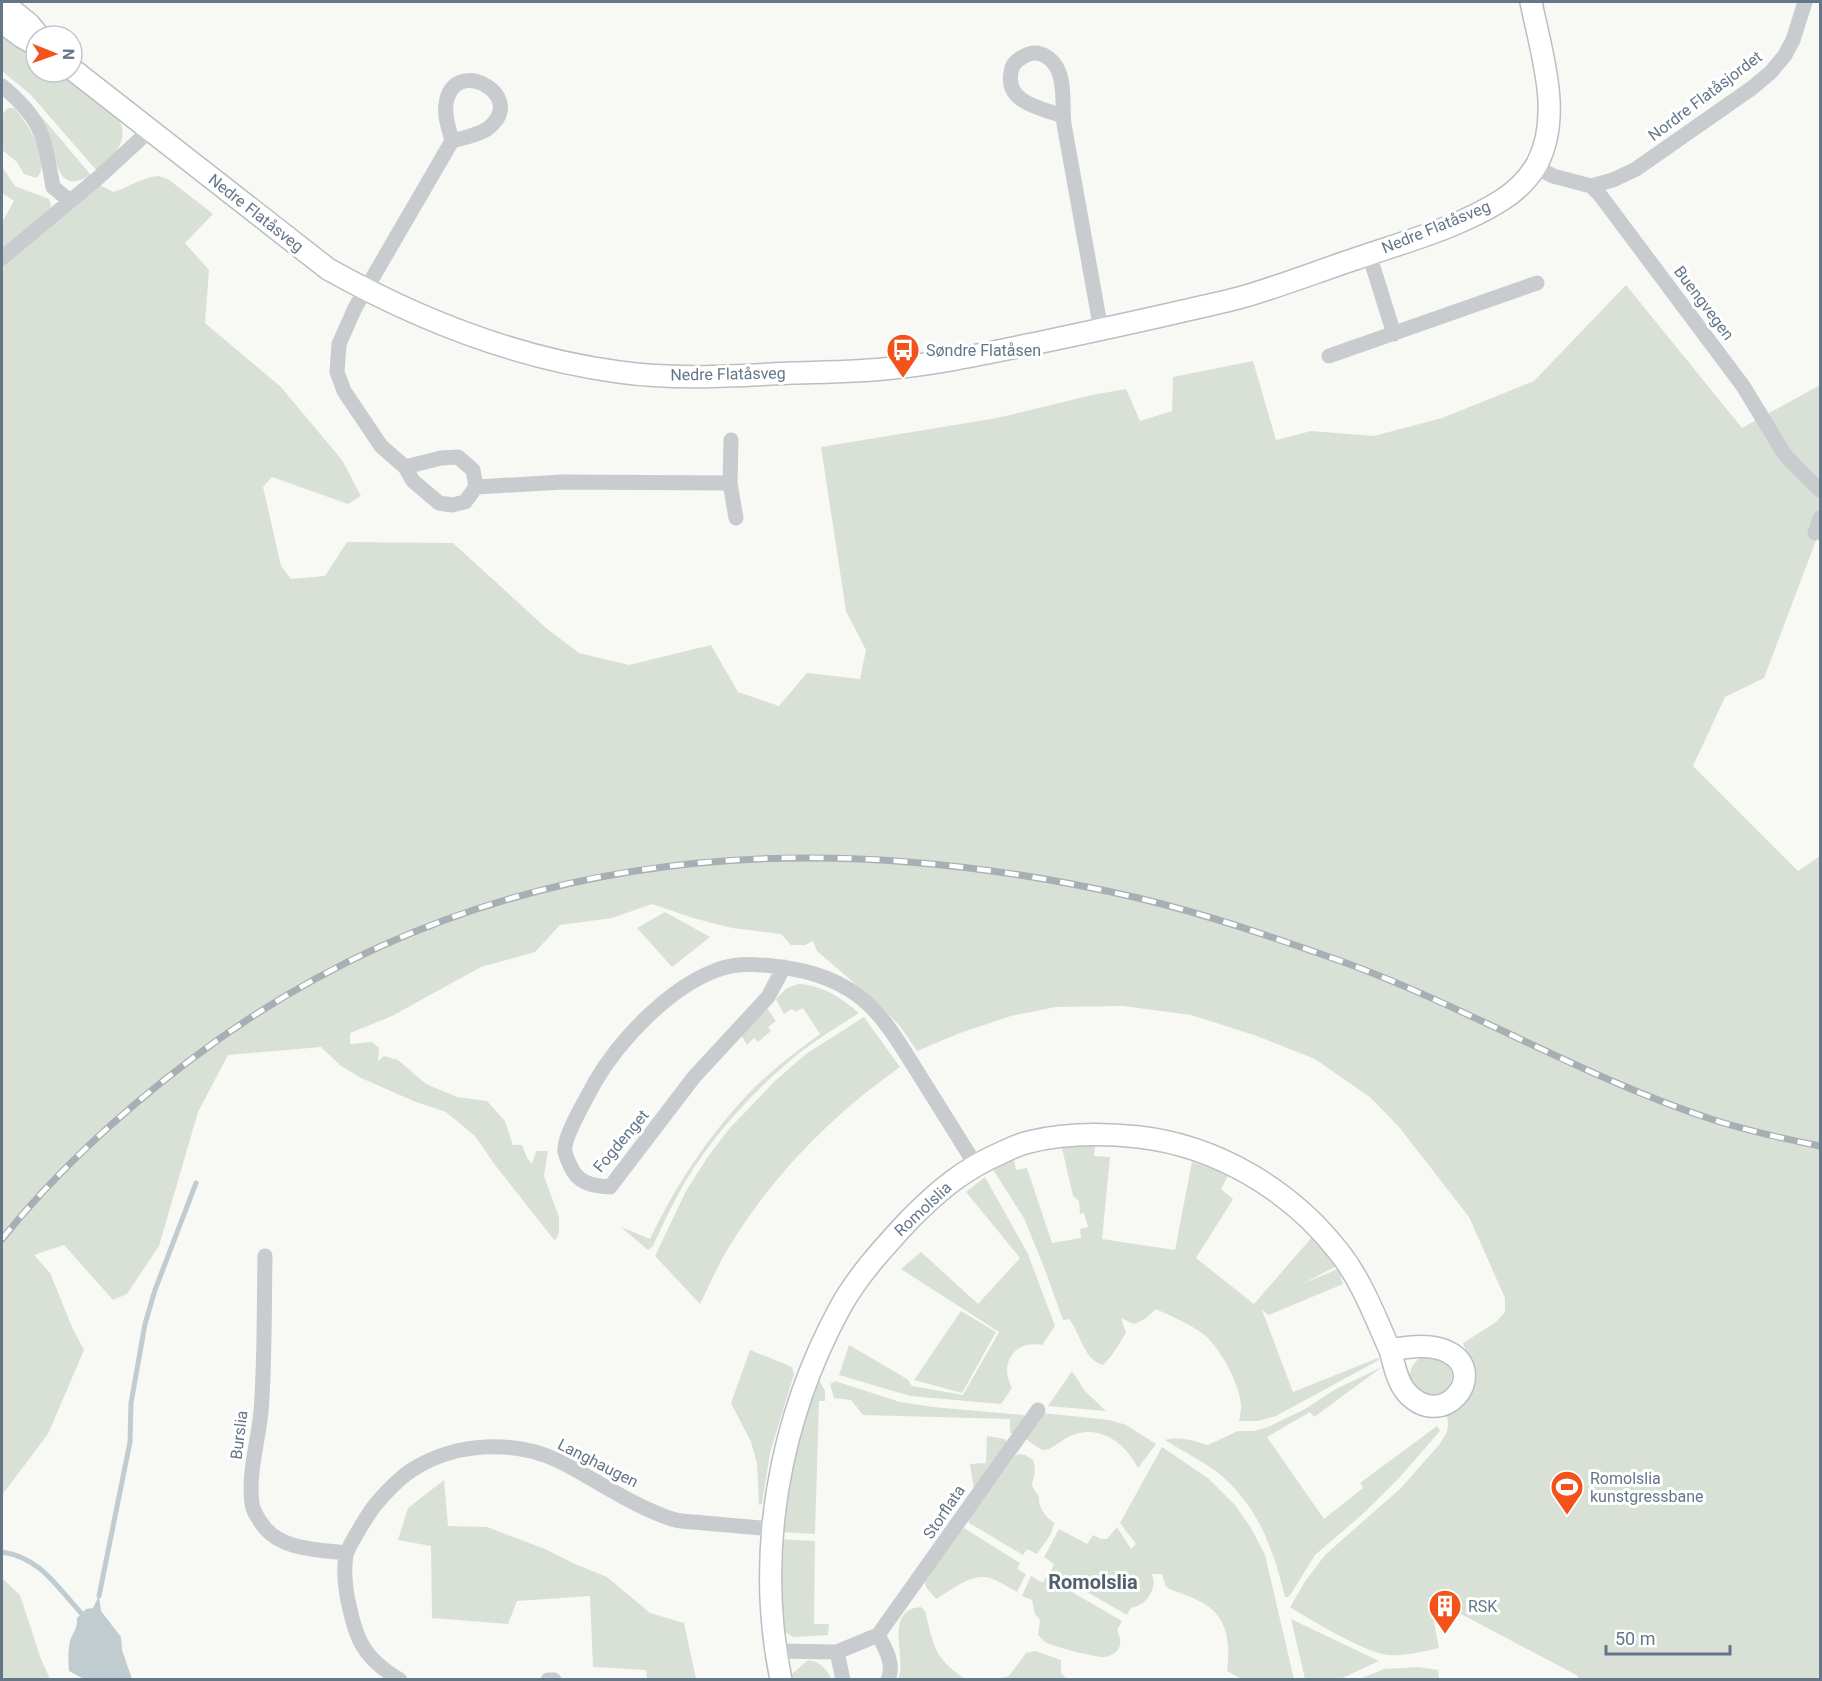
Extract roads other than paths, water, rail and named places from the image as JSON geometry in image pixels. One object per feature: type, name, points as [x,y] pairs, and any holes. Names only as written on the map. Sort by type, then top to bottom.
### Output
[{"type":"street","points":[[2,2],[29,24]]},
{"type":"street","name":"Nedre Flatåsveg","points":[[84,78],[328,269],[366,290],[462,334],[549,360],[621,373],[670,376],[778,374],[903,367],[980,355],[1101,330],[1245,296],[1429,234],[1482,212],[1505,198],[1523,182],[1536,167],[1545,147],[1548,128],[1546,76],[1531,2]]},
{"type":"street","name":"Nordre Flatåsjordet","points":[[1591,186],[1612,180],[1636,169],[1752,88],[1771,72],[1785,55],[1793,40],[1805,2]]},
{"type":"street","points":[[2,22],[24,39]]},
{"type":"street","points":[[2,86],[23,104],[39,125],[53,187],[70,201]]},
{"type":"street","points":[[1063,116],[1101,330]]},
{"type":"street","points":[[2,258],[150,130]]},
{"type":"street","points":[[405,467],[458,457],[473,470],[476,488],[465,502],[452,505],[439,503],[413,481],[405,467],[381,446],[344,391],[338,372],[339,344],[355,308],[452,141]]},
{"type":"street","points":[[1536,167],[1553,177],[1591,186]]},
{"type":"street","name":"Buengvegen","points":[[1591,186],[1743,386],[1785,455],[1821,490]]},
{"type":"street","name":"Nedre Flatåsveg","points":[[1369,254],[1394,334]]},
{"type":"street","points":[[1329,356],[1537,283]]},
{"type":"street","points":[[731,440],[730,483],[736,518]]},
{"type":"street","points":[[476,488],[563,482],[730,483]]},
{"type":"street","points":[[1815,533],[1821,519]]},
{"type":"street","name":"Fogdenget","points":[[784,967],[768,998],[694,1077],[610,1187],[590,1185],[574,1174],[564,1150],[578,1113],[599,1076],[625,1042],[654,1011],[687,984],[718,969],[750,964],[784,967],[823,976],[849,990],[873,1008],[895,1035],[975,1164]]},
{"type":"street","name":"Romolslia","points":[[781,1680],[775,1651],[770,1558],[772,1529],[787,1436],[811,1368],[842,1304],[888,1243],[937,1192],[975,1164],[1026,1142],[1071,1134],[1112,1134],[1158,1139],[1197,1150],[1234,1165],[1297,1207],[1340,1252],[1358,1280],[1390,1350]]},
{"type":"street","name":"Burslia","points":[[265,1256],[264,1357],[260,1416],[252,1470],[253,1507],[265,1528],[279,1540],[312,1549],[346,1553]]},
{"type":"street","name":"Storflata","points":[[878,1635],[1038,1410]]},
{"type":"street","name":"Langhaugen","points":[[400,1680],[384,1670],[367,1654],[354,1626],[345,1588],[346,1553],[370,1511],[403,1476],[428,1461],[474,1448],[528,1450],[559,1461],[631,1501],[674,1520],[772,1529]]},
{"type":"street","points":[[775,1651],[837,1652],[878,1635],[890,1662],[891,1673],[888,1680]]},
{"type":"street","points":[[837,1652],[843,1680]]},
{"type":"street","points":[[548,1680],[554,1680]]},
{"type":"waterway","points":[[99,1596],[130,1442],[131,1403],[145,1324],[155,1290],[196,1183]]},
{"type":"waterway","points":[[2,1552],[16,1555],[38,1567],[82,1614]]},
{"type":"railway","points":[[2,1239],[44,1190],[138,1101],[189,1061],[297,989],[409,934],[525,894],[643,870],[764,859],[887,860],[1012,874],[1163,904],[1264,934],[1386,978],[1618,1084],[1666,1103],[1740,1128],[1820,1146]]},
{"type":"place","name":"Søndre Flatåsen","points":[[903,379]]},
{"type":"place","name":"Romolslia kunstgressbane","points":[[1567,1516]]},
{"type":"place","name":"RSK","points":[[1445,1635]]},
{"type":"district","name":"Romolslia","points":[[1093,1582]]}]
